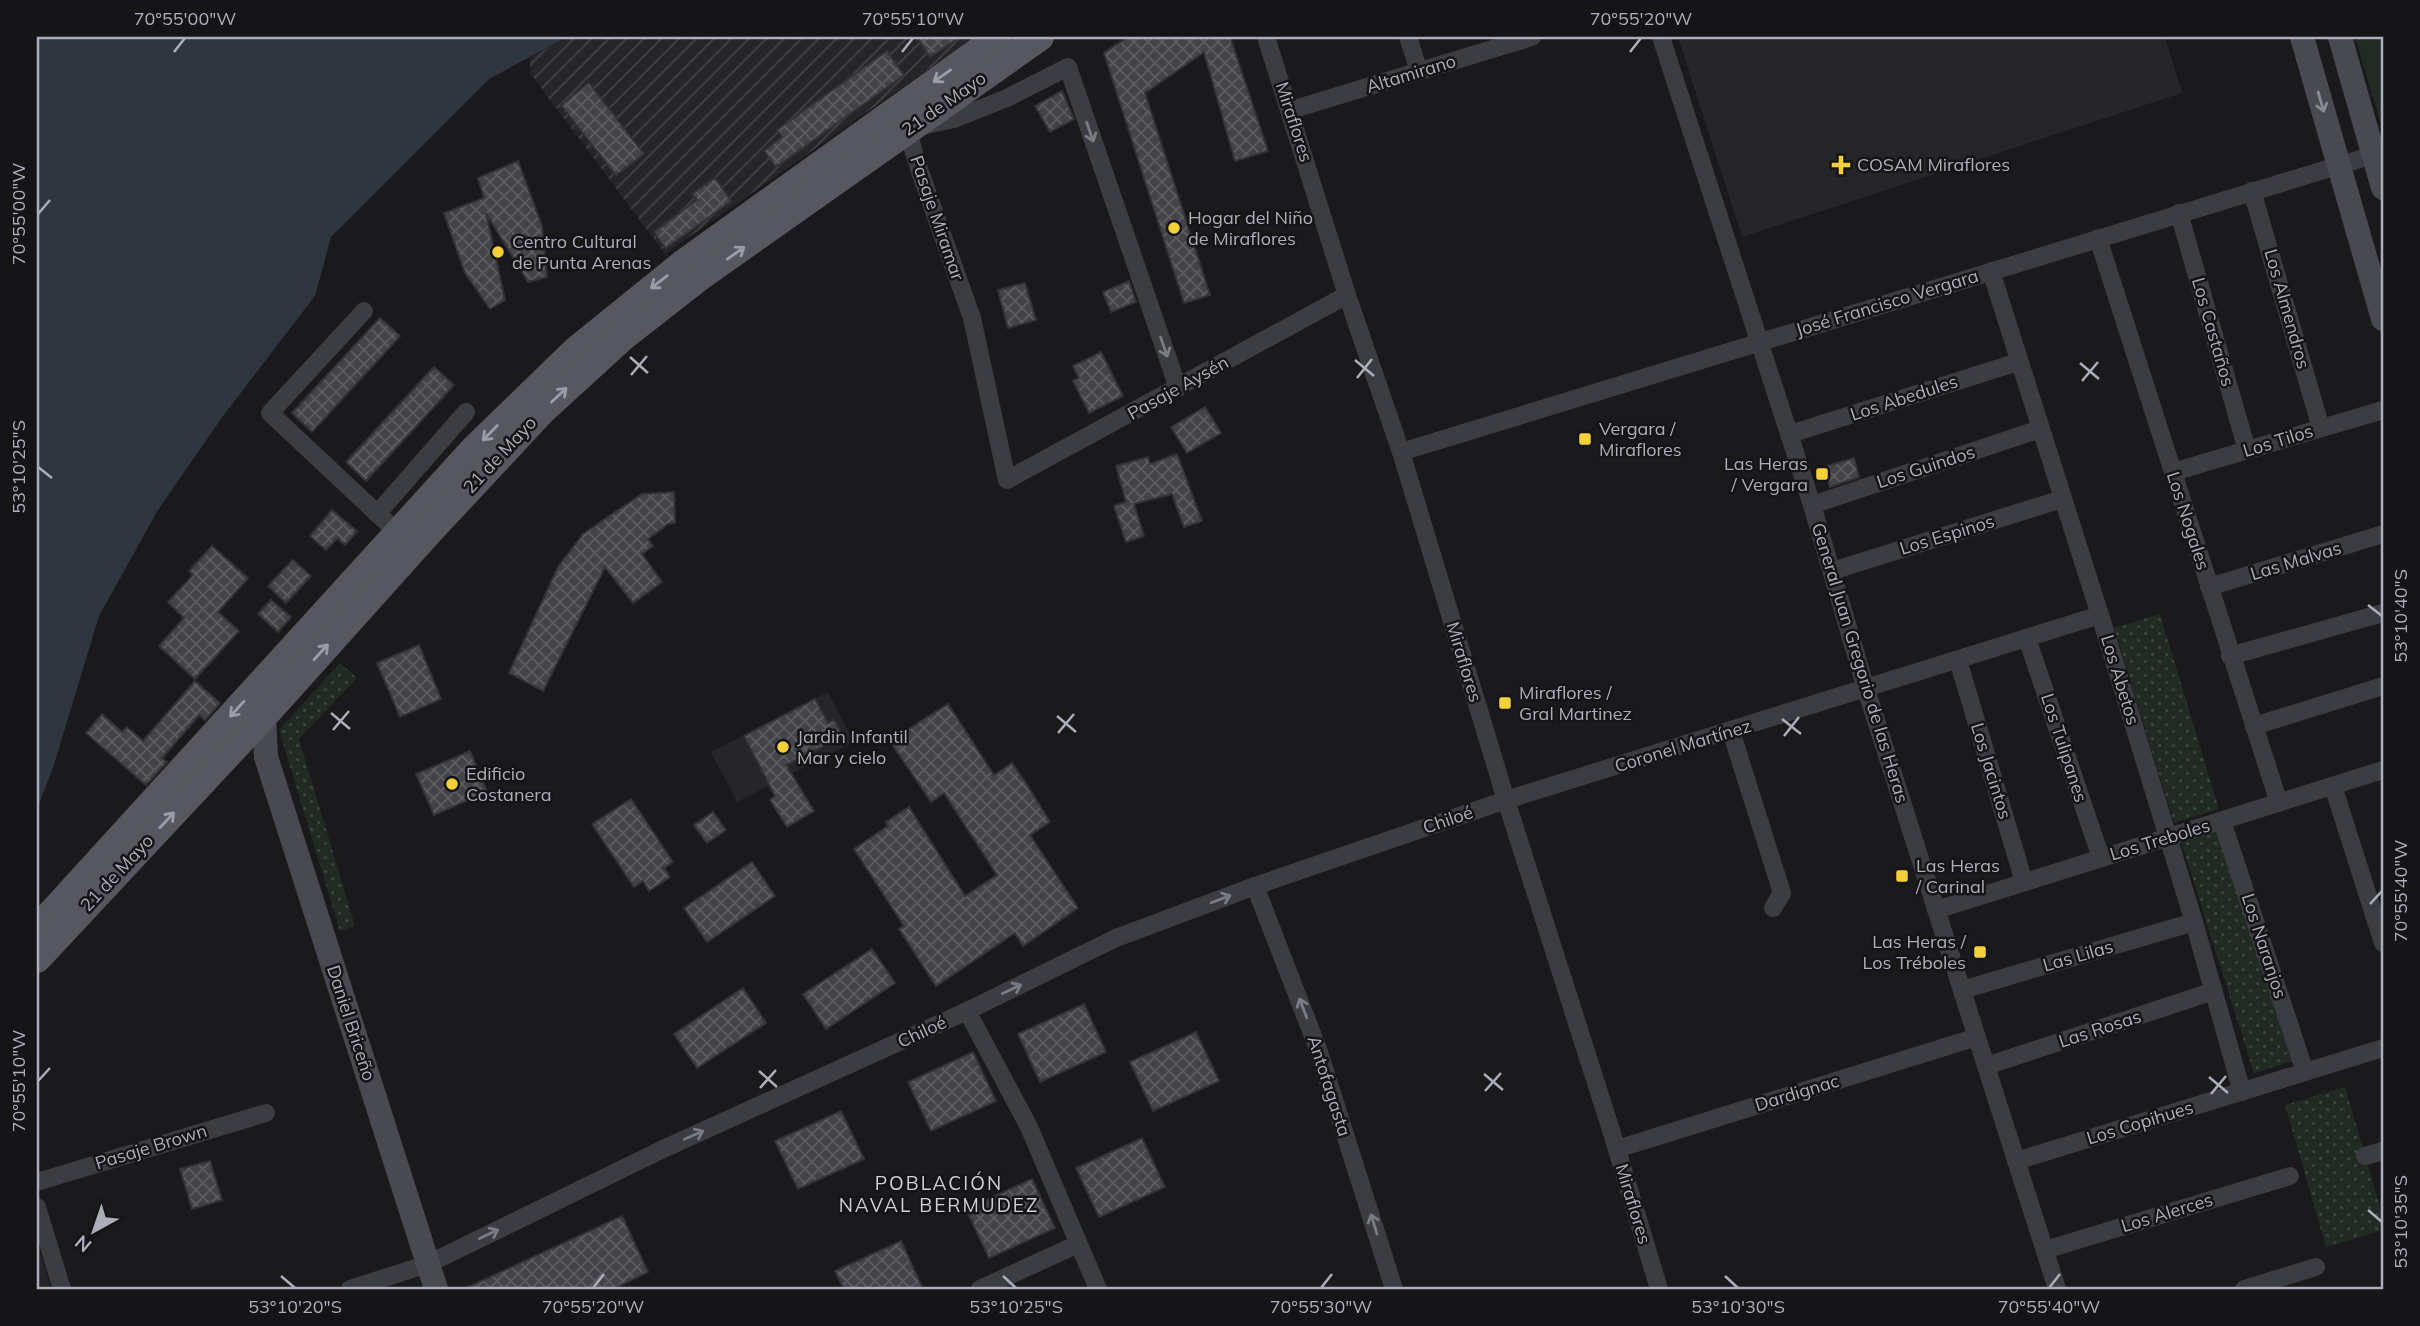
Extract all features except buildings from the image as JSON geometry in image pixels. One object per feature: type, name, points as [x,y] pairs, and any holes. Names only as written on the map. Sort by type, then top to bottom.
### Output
[{"type":"main road","name":"21 de Mayo","points":[[37,929],[398,533],[524,399],[610,321],[685,262],[998,37]]},
{"type":"main road","name":"21 de Mayo","points":[[37,959],[264,716],[496,458],[588,368],[680,292],[1040,37]]},
{"type":"street","name":"Miraflores","points":[[1266,37],[1347,295],[1401,452],[1506,800],[1659,1289]]},
{"type":"street","points":[[1408,37],[1419,71]]},
{"type":"street","name":"Altamirano","points":[[1291,110],[1532,37]]},
{"type":"street","name":"General Juan Gregorio de las Heras","points":[[1661,37],[1790,434],[1866,689],[2057,1289]]},
{"type":"street","points":[[2302,37],[2383,319]]},
{"type":"street","points":[[2340,37],[2383,188]]},
{"type":"street","points":[[907,130],[954,119],[1007,98],[1068,67],[1178,388]]},
{"type":"street","name":"Pasaje Miramar","points":[[907,130],[972,317],[1007,480]]},
{"type":"street","name":"José Francisco Vergara","points":[[1401,452],[2373,155]]},
{"type":"street","name":"Los Almendros","points":[[2252,191],[2321,428]]},
{"type":"street","name":"Los Castaños","points":[[2179,214],[2246,450]]},
{"type":"street","name":"Los Nogales","points":[[2098,238],[2278,803]]},
{"type":"street","name":"Los Abetos","points":[[1991,271],[2194,922],[2242,1092]]},
{"type":"street","name":"Pasaje Aysén","points":[[1007,480],[1347,295]]},
{"type":"street","points":[[364,311],[270,413],[398,533]]},
{"type":"street","name":"Los Abedules","points":[[1790,434],[2018,362]]},
{"type":"street","name":"Los Tilos","points":[[2172,472],[2383,410]]},
{"type":"street","points":[[377,514],[466,412]]},
{"type":"street","name":"Los Guindos","points":[[1812,505],[2040,429]]},
{"type":"street","name":"Los Espinos","points":[[1832,571],[2062,499]]},
{"type":"street","name":"Las Malvas","points":[[2209,587],[2383,534]]},
{"type":"street","points":[[2230,656],[2383,612]]},
{"type":"street","name":"Coronel Martínez","points":[[1506,800],[2100,615]]},
{"type":"street","name":"Los Tulipanes","points":[[2027,638],[2101,858]]},
{"type":"street","name":"Los Jacintos","points":[[1958,660],[2024,882]]},
{"type":"street","points":[[2255,726],[2383,686]]},
{"type":"street","name":"Daniel Briceño","points":[[264,716],[266,757],[436,1289]]},
{"type":"street","points":[[1731,731],[1782,893],[1773,908]]},
{"type":"street","points":[[229,754],[266,757]]},
{"type":"street","name":"Los Treboles","points":[[1936,910],[2383,770]]},
{"type":"street","points":[[2333,786],[2383,943]]},
{"type":"street","name":"Chiloé","points":[[350,1289],[428,1264],[661,1150],[967,1011],[1116,939],[1255,886],[1506,800]]},
{"type":"street","name":"Los Naranjos","points":[[2222,821],[2305,1072]]},
{"type":"street","name":"Antofagasta","points":[[1255,886],[1318,1049],[1394,1289]]},
{"type":"street","name":"Las Lilas","points":[[1962,990],[2194,922]]},
{"type":"street","name":"Las Rosas","points":[[1986,1066],[2214,991]]},
{"type":"street","points":[[967,1011],[1029,1127],[1098,1289]]},
{"type":"street","name":"Dardignac","points":[[1617,1149],[1977,1037]]},
{"type":"street","name":"Los Copihues","points":[[2016,1161],[2383,1048]]},
{"type":"street","name":"Pasaje Brown","points":[[37,1182],[266,1113]]},
{"type":"street","points":[[2365,1156],[2383,1151]]},
{"type":"street","name":"Los Alerces","points":[[2045,1250],[2290,1176]]},
{"type":"street","points":[[37,1207],[62,1289]]},
{"type":"street","points":[[980,1289],[1078,1244]]},
{"type":"street","points":[[2244,1289],[2316,1266]]},
{"type":"shaded area","points":[[37,37],[567,37],[489,79],[331,237],[315,296],[223,416],[158,510],[99,616],[53,768],[37,809]]},
{"type":"shaded area","points":[[567,37],[974,37],[665,254],[530,73],[530,58]]},
{"type":"shaded area","name":"COSAM Miraflores","points":[[1678,37],[2165,37],[2182,93],[1742,237]]},
{"type":"shaded area","points":[[2355,37],[2383,37],[2383,131]]},
{"type":"shaded area","points":[[2160,614],[2219,809],[2174,823],[2114,628]]},
{"type":"shaded area","points":[[340,663],[357,678],[299,739],[355,926],[340,931],[279,730]]},
{"type":"shaded area","name":"Jardin Infantil Mar y cielo","points":[[828,692],[854,742],[737,802],[711,752]]},
{"type":"shaded area","points":[[2221,830],[2293,1061],[2254,1073],[2181,842]]},
{"type":"shaded area","points":[[2345,1087],[2383,1217],[2383,1230],[2326,1247],[2285,1105]]},
{"type":"shaded area","points":[[37,1241],[51,1289],[37,1289]]},
{"type":"place","name":"COSAM Miraflores","points":[[1841,165]]},
{"type":"place","name":"Hogar del Niño de Miraflores","points":[[1174,228]]},
{"type":"place","name":"Centro Cultural de Punta Arenas","points":[[498,252]]},
{"type":"place","name":"Vergara / Miraflores","points":[[1585,439]]},
{"type":"place","name":"Las Heras / Vergara","points":[[1822,474]]},
{"type":"place","name":"Miraflores / Gral Martinez","points":[[1505,703]]},
{"type":"place","name":"Jardin Infantil Mar y cielo","points":[[783,747]]},
{"type":"place","name":"Edificio Costanera","points":[[452,784]]},
{"type":"place","name":"Las Heras / Carinal","points":[[1902,876]]},
{"type":"place","name":"Las Heras / Los Tréboles","points":[[1980,952]]},
{"type":"district","name":"POBLACIÓN NAVAL BERMUDEZ","points":[[939,1194]]}]
